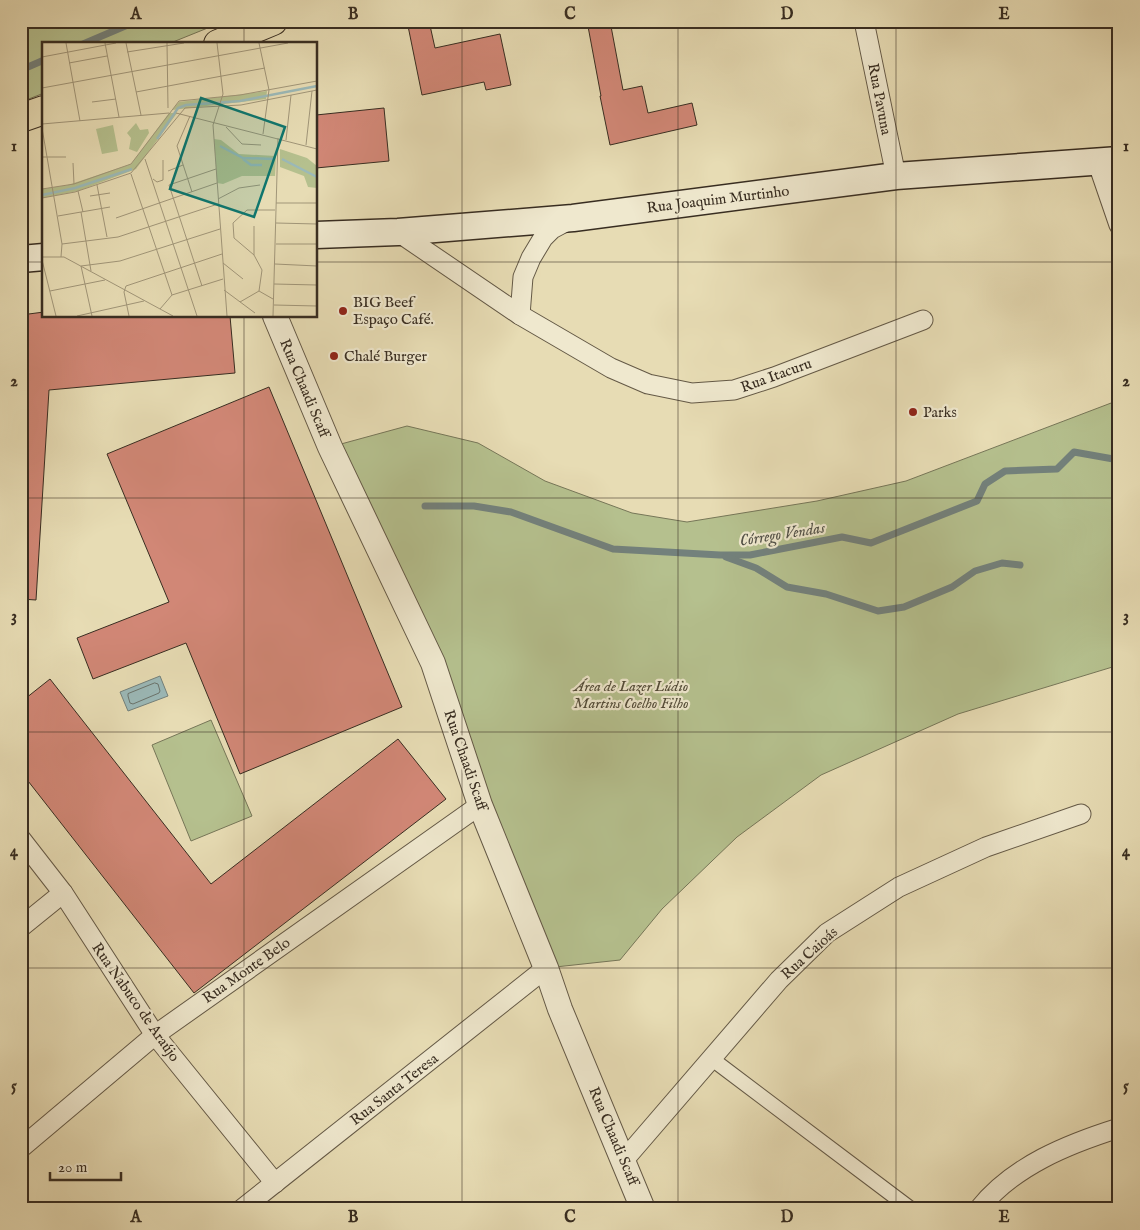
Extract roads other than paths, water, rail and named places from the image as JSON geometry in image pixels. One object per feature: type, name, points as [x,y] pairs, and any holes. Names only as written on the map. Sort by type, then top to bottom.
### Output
[{"type":"main road","points":[[223,42],[273,21]]},
{"type":"main road","points":[[21,118],[42,111]]},
{"type":"main road","name":"Rua Joaquim Murtinho","points":[[318,236],[398,232],[573,218],[896,176],[1108,160]]},
{"type":"main road","points":[[21,259],[42,257]]},
{"type":"street","name":"Rua Pavuna","points":[[864,21],[896,176]]},
{"type":"street","points":[[1108,160],[1119,225]]},
{"type":"street","points":[[520,315],[523,278],[531,258],[543,238],[552,229],[573,218]]},
{"type":"street","name":"Rua Itacuru","points":[[398,232],[520,315],[611,368],[648,384],[692,392],[734,390],[774,377],[923,320]]},
{"type":"street","name":"Rua Chaadi Scaff","points":[[276,318],[330,447],[433,663],[480,805],[546,968],[560,1009],[643,1209]]},
{"type":"street","name":"Rua Monte Belo","points":[[21,1148],[155,1035],[480,805]]},
{"type":"street","name":"Rua Caioás","points":[[624,1160],[779,980],[827,933],[908,883],[986,847],[1081,814]]},
{"type":"street","name":"Rua Nabuco de Araújo","points":[[21,839],[63,893],[155,1035],[275,1183]]},
{"type":"street","points":[[21,927],[63,893]]},
{"type":"street","name":"Rua Santa Teresa","points":[[242,1209],[546,968]]},
{"type":"street","points":[[712,1059],[911,1209]]},
{"type":"street","points":[[979,1209],[987,1199],[1024,1169],[1064,1147],[1119,1128]]},
{"type":"water","points":[[160,676],[168,696],[128,711],[120,692]]},
{"type":"waterway","points":[[88,42],[137,21]]},
{"type":"waterway","points":[[21,70],[42,61]]},
{"type":"waterway","name":"Córrego Vendas","points":[[425,506],[474,506],[511,512],[613,549],[750,555],[842,537],[871,543],[977,501],[985,484],[1005,471],[1057,469],[1074,452],[1119,460]]},
{"type":"waterway","points":[[726,557],[756,568],[787,587],[826,594],[878,611],[904,607],[952,587],[975,571],[1002,563],[1020,565]]},
{"type":"place","name":"BIG Beef Espaço Café.","points":[[343,311]]},
{"type":"place","name":"Chalé Burger","points":[[334,356]]},
{"type":"place","name":"Parks","points":[[913,412]]},
{"type":"park label","name":"Área de Lazer Lúdio Martins Coelho Filho","points":[[631,694]]}]
